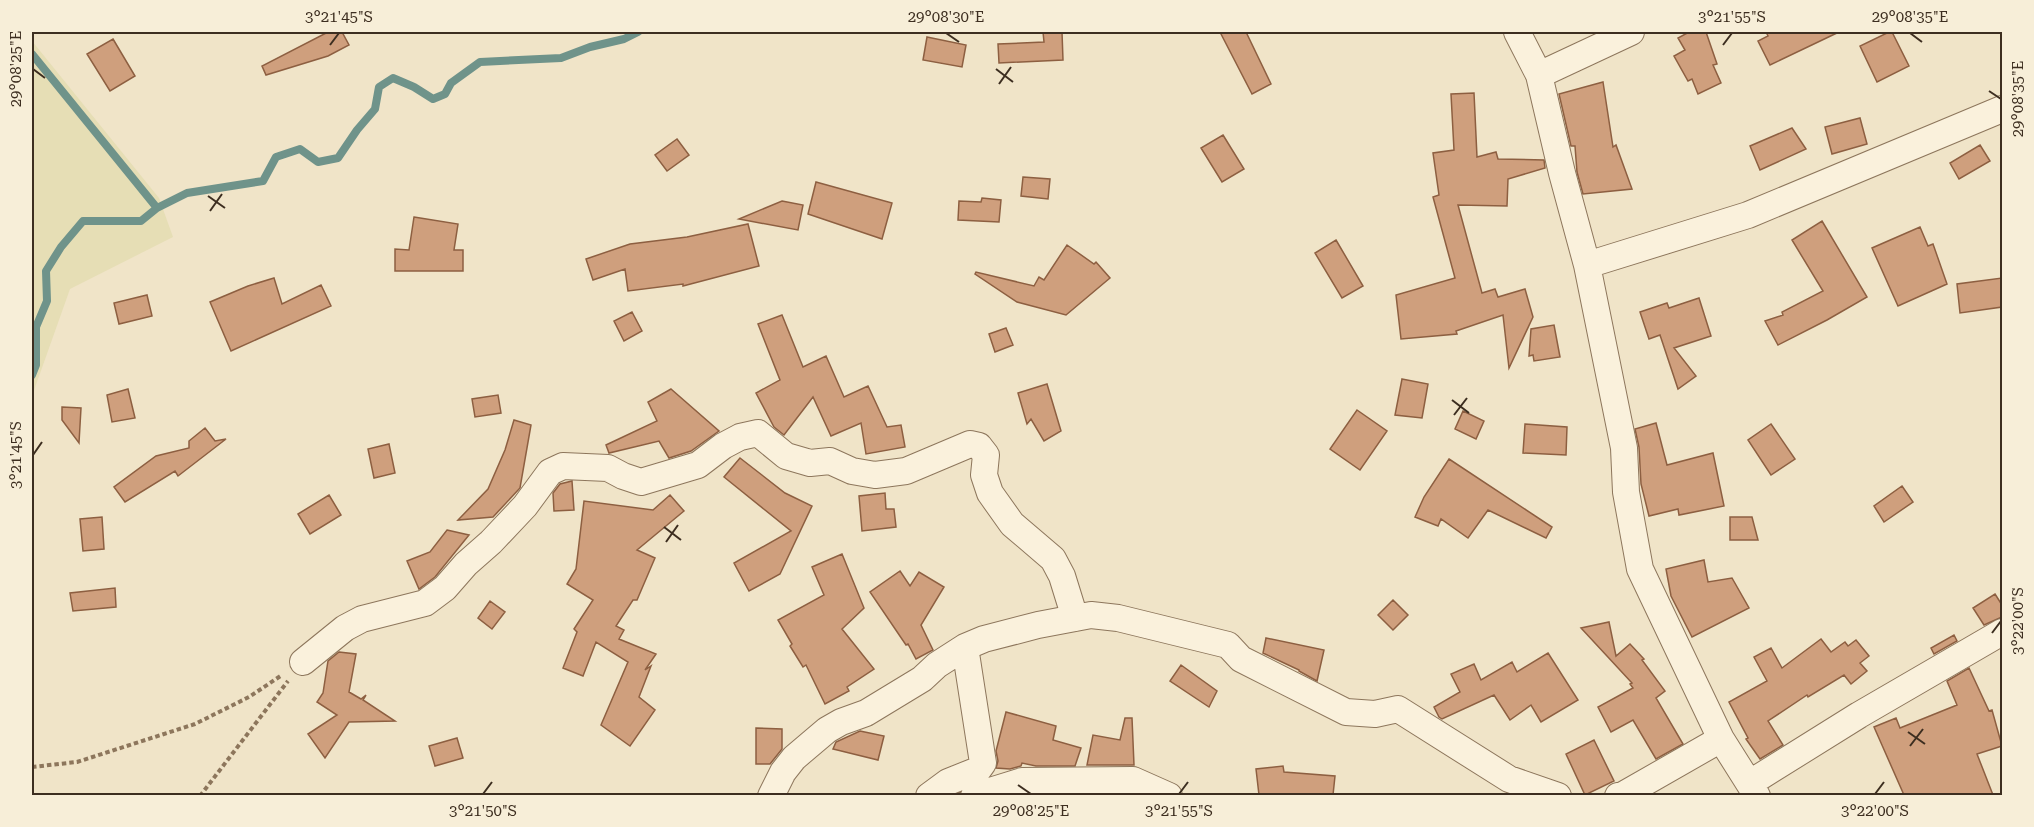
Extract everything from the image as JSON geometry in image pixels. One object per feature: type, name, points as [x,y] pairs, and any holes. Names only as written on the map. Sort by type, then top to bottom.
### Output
[{"type":"street","points":[[1517,32],[1539,75],[1587,265],[1623,448],[1626,492],[1640,569],[1721,740],[1753,789],[1859,715],[2002,632]]},
{"type":"street","points":[[1539,75],[1631,32]]},
{"type":"street","points":[[1587,265],[1748,215],[2002,109]]},
{"type":"street","points":[[303,662],[345,628],[362,619],[425,603],[445,588],[525,506],[550,472],[563,466],[608,468],[641,482],[698,465],[723,446],[740,437],[758,433],[786,456],[810,463],[830,461],[852,471],[874,475],[906,471],[970,444],[979,446],[986,455],[984,475],[990,493],[1012,524],[1053,559],[1062,576],[1075,618]]},
{"type":"street","points":[[771,795],[783,772],[794,758],[827,730],[876,708],[922,679],[937,665],[965,647],[1013,631],[1091,615],[1118,618],[1228,645],[1241,658],[1346,712],[1376,714],[1398,709],[1509,779],[1558,795]]},
{"type":"street","points":[[929,795],[948,782],[978,770],[983,763],[965,647]]},
{"type":"street","points":[[1618,795],[1623,795],[1721,740]]},
{"type":"street","points":[[974,795],[1022,781],[1133,780],[1169,795]]},
{"type":"path","points":[[32,767],[77,762],[195,724],[249,697],[303,662]]},
{"type":"path","points":[[200,795],[303,662]]},
{"type":"shaded area","points":[[32,41],[159,198],[173,237],[70,289],[32,396]]},
{"type":"building","points":[[328,32],[342,32],[349,45],[328,56],[266,75],[262,66]]},
{"type":"building","points":[[1043,32],[1062,32],[1063,60],[999,63],[998,44],[1044,42]]},
{"type":"building","points":[[1220,32],[1246,32],[1271,84],[1252,94]]},
{"type":"building","points":[[1689,32],[1706,32],[1717,64],[1713,65],[1721,83],[1698,94],[1692,79],[1688,81],[1674,56],[1685,50],[1678,38]]},
{"type":"building","points":[[1766,32],[1839,32],[1770,65],[1758,41],[1768,36]]},
{"type":"building","points":[[1892,32],[1909,66],[1877,82],[1860,46]]},
{"type":"building","points":[[927,37],[966,45],[962,67],[923,60]]},
{"type":"building","points":[[113,39],[135,76],[110,91],[87,54]]},
{"type":"building","points":[[1603,82],[1613,147],[1616,145],[1632,189],[1583,194],[1577,172],[1575,146],[1571,146],[1559,94]]},
{"type":"building","points":[[1474,93],[1477,157],[1496,152],[1498,159],[1544,160],[1545,168],[1508,179],[1507,206],[1458,205],[1482,293],[1495,289],[1498,297],[1525,289],[1533,317],[1509,368],[1503,315],[1456,331],[1457,334],[1401,339],[1396,295],[1455,278],[1433,197],[1439,195],[1433,153],[1454,150],[1451,94]]},
{"type":"building","points":[[1860,118],[1867,144],[1832,154],[1825,127]]},
{"type":"building","points":[[1792,128],[1806,149],[1760,170],[1750,146]]},
{"type":"building","points":[[1223,135],[1244,169],[1222,182],[1201,148]]},
{"type":"building","points":[[677,139],[689,155],[667,171],[655,155]]},
{"type":"building","points":[[1980,145],[1990,161],[1959,179],[1950,163]]},
{"type":"building","points":[[1023,177],[1050,179],[1048,199],[1021,196]]},
{"type":"building","points":[[816,182],[892,203],[882,239],[808,214]]},
{"type":"building","points":[[982,198],[1001,200],[999,222],[958,220],[959,201],[981,202]]},
{"type":"building","points":[[782,201],[803,205],[798,230],[739,219]]},
{"type":"building","points":[[414,217],[458,224],[454,250],[463,250],[463,271],[395,271],[395,249],[409,250]]},
{"type":"building","points":[[1822,221],[1867,297],[1778,345],[1765,321],[1783,315],[1782,312],[1823,291],[1792,240]]},
{"type":"building","points":[[748,224],[759,266],[683,286],[683,284],[628,291],[625,269],[593,280],[586,259],[630,244],[687,237]]},
{"type":"building","points":[[1920,227],[1928,246],[1933,244],[1947,284],[1898,306],[1872,248]]},
{"type":"building","points":[[1336,240],[1363,286],[1342,298],[1315,253]]},
{"type":"building","points":[[1067,245],[1094,264],[1096,262],[1110,278],[1066,315],[1017,302],[975,274],[976,272],[1034,286],[1039,277],[1044,280]]},
{"type":"building","points":[[274,278],[282,304],[321,285],[331,306],[231,351],[210,302]]},
{"type":"building","points":[[2002,278],[2002,307],[1960,313],[1957,284]]},
{"type":"building","points":[[147,295],[152,316],[119,324],[114,303]]},
{"type":"building","points":[[1699,298],[1711,336],[1674,348],[1696,376],[1678,389],[1660,335],[1649,339],[1640,312],[1667,303],[1669,308]]},
{"type":"building","points":[[632,312],[642,331],[624,341],[614,321]]},
{"type":"building","points":[[782,315],[803,367],[826,356],[844,397],[868,386],[887,427],[901,425],[905,447],[866,454],[861,423],[831,436],[813,397],[784,435],[774,427],[756,393],[780,380],[758,324]]},
{"type":"building","points":[[1554,325],[1560,357],[1534,361],[1533,355],[1529,356],[1531,329]]},
{"type":"building","points":[[1006,328],[1013,345],[995,352],[989,334]]},
{"type":"building","points":[[1402,379],[1428,384],[1422,418],[1395,415]]},
{"type":"building","points":[[1047,384],[1061,431],[1044,441],[1031,419],[1027,424],[1018,393]]},
{"type":"building","points":[[128,389],[135,418],[112,422],[107,395]]},
{"type":"building","points":[[671,389],[719,431],[691,451],[669,458],[659,441],[609,453],[606,445],[657,421],[648,402]]},
{"type":"building","points":[[498,395],[501,413],[475,417],[472,399]]},
{"type":"building","points":[[62,407],[81,408],[79,443],[62,420]]},
{"type":"building","points":[[1357,410],[1387,431],[1360,470],[1330,449]]},
{"type":"building","points":[[1463,411],[1484,421],[1476,439],[1455,429]]},
{"type":"building","points":[[514,420],[531,425],[520,488],[493,517],[458,520],[488,489],[505,450]]},
{"type":"building","points":[[1656,423],[1667,465],[1713,453],[1724,506],[1679,515],[1678,509],[1649,516],[1641,484],[1639,447],[1635,429]]},
{"type":"building","points":[[1525,424],[1567,427],[1566,455],[1523,453]]},
{"type":"building","points":[[1771,424],[1795,459],[1771,475],[1748,440]]},
{"type":"building","points":[[205,428],[215,441],[226,439],[178,476],[175,471],[125,502],[114,487],[156,456],[189,448],[189,441]]},
{"type":"building","points":[[389,444],[395,473],[374,478],[368,449]]},
{"type":"building","points":[[740,458],[785,493],[812,506],[780,574],[749,591],[734,563],[791,531],[724,477]]},
{"type":"building","points":[[1449,459],[1552,527],[1546,538],[1488,510],[1468,538],[1441,519],[1438,526],[1415,517],[1424,497]]},
{"type":"building","points":[[572,481],[574,510],[554,511],[553,493],[560,484]]},
{"type":"building","points":[[1902,486],[1913,502],[1884,522],[1874,506]]},
{"type":"building","points":[[885,493],[886,509],[894,509],[896,527],[862,531],[859,496]]},
{"type":"building","points":[[329,495],[341,515],[310,534],[298,514]]},
{"type":"building","points":[[670,495],[684,511],[637,550],[655,558],[637,600],[633,600],[616,626],[624,630],[619,639],[656,654],[645,670],[651,666],[639,697],[655,710],[630,746],[601,725],[628,662],[596,642],[583,676],[563,668],[577,632],[574,629],[593,600],[567,584],[576,569],[584,501],[653,510]]},
{"type":"building","points":[[102,517],[104,549],[83,551],[80,519]]},
{"type":"building","points":[[1730,517],[1752,517],[1758,540],[1730,540]]},
{"type":"building","points":[[447,530],[469,535],[435,577],[419,589],[407,561],[430,552]]},
{"type":"building","points":[[842,554],[864,608],[842,629],[874,669],[847,687],[849,691],[825,704],[806,665],[803,667],[778,620],[824,595],[812,567]]},
{"type":"building","points":[[1704,560],[1708,582],[1732,578],[1749,608],[1692,637],[1671,596],[1666,569]]},
{"type":"building","points":[[900,571],[910,586],[919,572],[944,587],[921,625],[933,650],[916,659],[908,644],[906,645],[870,592]]},
{"type":"building","points":[[115,588],[116,607],[73,611],[70,593]]},
{"type":"building","points":[[1995,594],[2002,605],[2002,617],[1984,625],[1973,608]]},
{"type":"building","points":[[1393,600],[1408,615],[1393,630],[1378,615]]},
{"type":"building","points":[[490,601],[505,612],[492,629],[478,618]]},
{"type":"building","points":[[1609,622],[1616,656],[1630,644],[1644,659],[1642,660],[1665,691],[1656,698],[1683,744],[1656,759],[1633,720],[1611,732],[1598,707],[1633,688],[1630,684],[1632,683],[1581,628]]},
{"type":"building","points":[[1954,635],[1957,641],[1934,654],[1931,648]]},
{"type":"building","points":[[1266,638],[1324,650],[1317,681],[1263,653]]},
{"type":"building","points":[[1821,639],[1831,652],[1845,642],[1848,646],[1856,640],[1869,656],[1860,663],[1867,671],[1851,684],[1844,675],[1808,697],[1807,695],[1768,721],[1783,745],[1760,759],[1746,739],[1748,738],[1729,702],[1767,681],[1754,657],[1771,648],[1782,668]]},
{"type":"building","points":[[339,652],[356,654],[349,692],[361,699],[366,695],[363,700],[395,721],[349,722],[325,758],[308,734],[337,715],[317,702],[323,693],[328,661]]},
{"type":"building","points":[[1548,653],[1578,700],[1541,722],[1531,705],[1510,720],[1494,695],[1442,719],[1439,717],[1434,707],[1460,692],[1451,674],[1474,664],[1481,680],[1512,662],[1517,672]]},
{"type":"building","points":[[1181,665],[1217,691],[1209,707],[1170,681]]},
{"type":"building","points":[[1969,668],[1989,711],[1992,710],[2002,746],[1977,754],[1993,795],[1904,795],[1874,727],[1896,718],[1900,728],[1957,705],[1947,681]]},
{"type":"building","points":[[1006,712],[1056,726],[1053,740],[1081,748],[1075,766],[1036,766],[1022,763],[1021,766],[1010,769],[996,768],[998,761],[996,751]]},
{"type":"building","points":[[1125,718],[1132,718],[1134,765],[1087,765],[1093,735],[1120,740]]},
{"type":"building","points":[[756,728],[782,729],[782,749],[770,764],[756,764]]},
{"type":"building","points":[[860,731],[884,736],[878,760],[833,749],[836,742]]},
{"type":"building","points":[[457,738],[463,758],[435,766],[429,746]]},
{"type":"building","points":[[1594,740],[1614,781],[1585,795],[1566,754]]},
{"type":"building","points":[[1283,766],[1284,772],[1335,776],[1333,795],[1259,795],[1256,769]]},
{"type":"waterway","points":[[32,375],[36,365],[36,327],[47,301],[46,271],[61,247],[83,221],[141,221],[157,208],[187,193],[263,181],[276,157],[300,149],[318,162],[338,158],[375,109],[379,87],[393,78],[433,99],[445,94],[451,83],[480,62],[561,58],[590,47],[624,39],[638,32]]},
{"type":"waterway","points":[[32,54],[157,208]]}]
